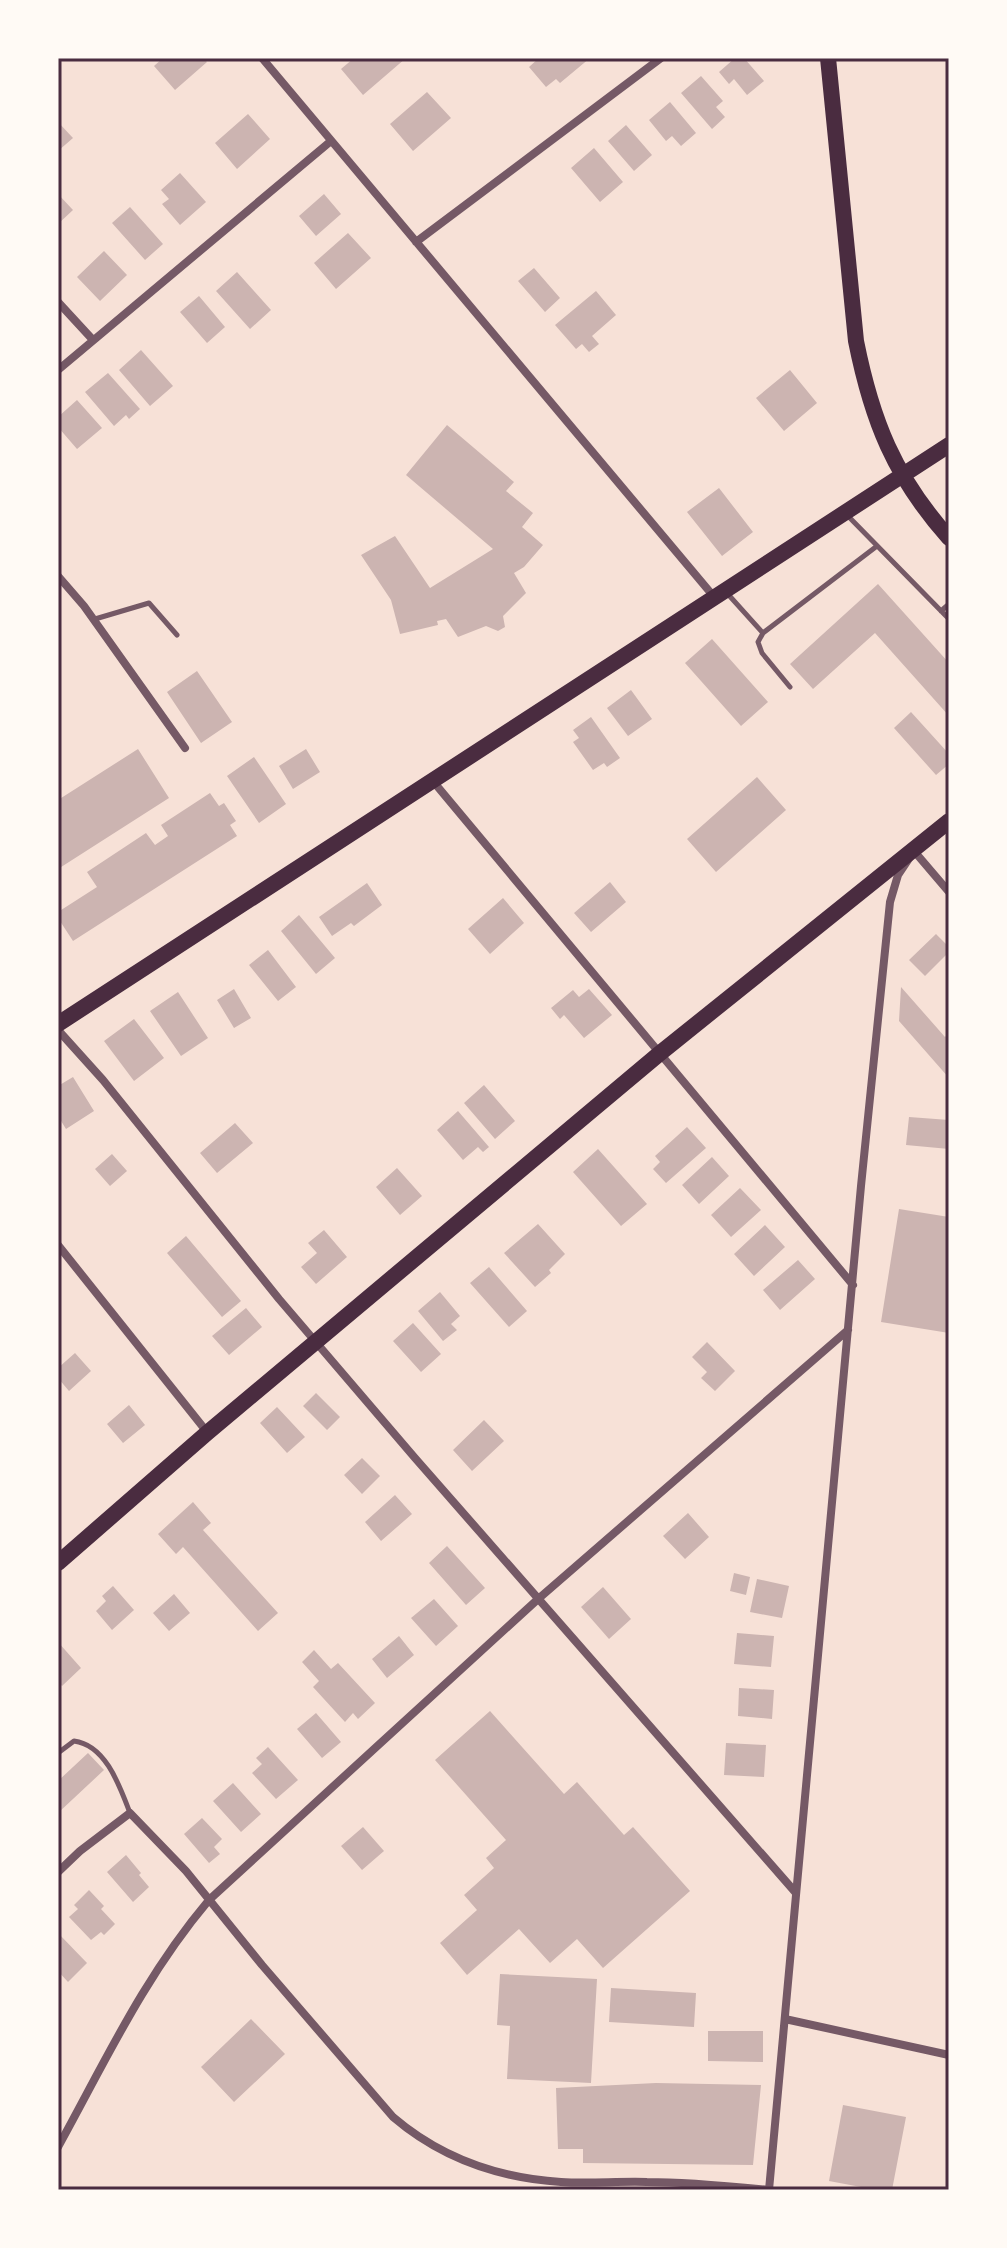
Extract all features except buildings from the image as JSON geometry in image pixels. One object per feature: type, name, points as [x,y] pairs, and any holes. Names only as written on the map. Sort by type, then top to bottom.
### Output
[{"type":"main road","points":[[828,58],[856,341],[873,409],[901,477],[949,538]]},
{"type":"main road","points":[[58,1024],[949,445]]},
{"type":"main road","points":[[58,1563],[207,1433],[659,1054],[949,821]]},
{"type":"street","points":[[262,58],[416,242],[721,595]]},
{"type":"street","points":[[416,242],[661,58]]},
{"type":"street","points":[[58,370],[331,141]]},
{"type":"street","points":[[58,302],[93,340]]},
{"type":"street","points":[[58,576],[94,619],[185,748]]},
{"type":"street","points":[[432,780],[853,1285]]},
{"type":"street","points":[[58,1872],[130,1813],[186,1871],[393,2117],[415,2136],[444,2153],[516,2177],[560,2182],[663,2182],[769,2190],[890,902],[898,875],[914,851],[949,892]]},
{"type":"street","points":[[58,1030],[103,1080],[316,1342],[537,1600],[796,1893]]},
{"type":"street","points":[[58,1245],[207,1433]]},
{"type":"street","points":[[58,2147],[152,1974],[209,1900],[537,1600],[849,1329]]},
{"type":"street","points":[[785,2019],[949,2055]]},
{"type":"lane","points":[[845,514],[949,619]]},
{"type":"lane","points":[[790,687],[762,653],[758,642],[763,633],[877,546]]},
{"type":"lane","points":[[721,595],[763,633]]},
{"type":"lane","points":[[94,619],[149,603],[177,635]]},
{"type":"lane","points":[[941,611],[949,604]]},
{"type":"lane","points":[[58,1753],[74,1741],[92,1748],[111,1771],[130,1813]]}]
